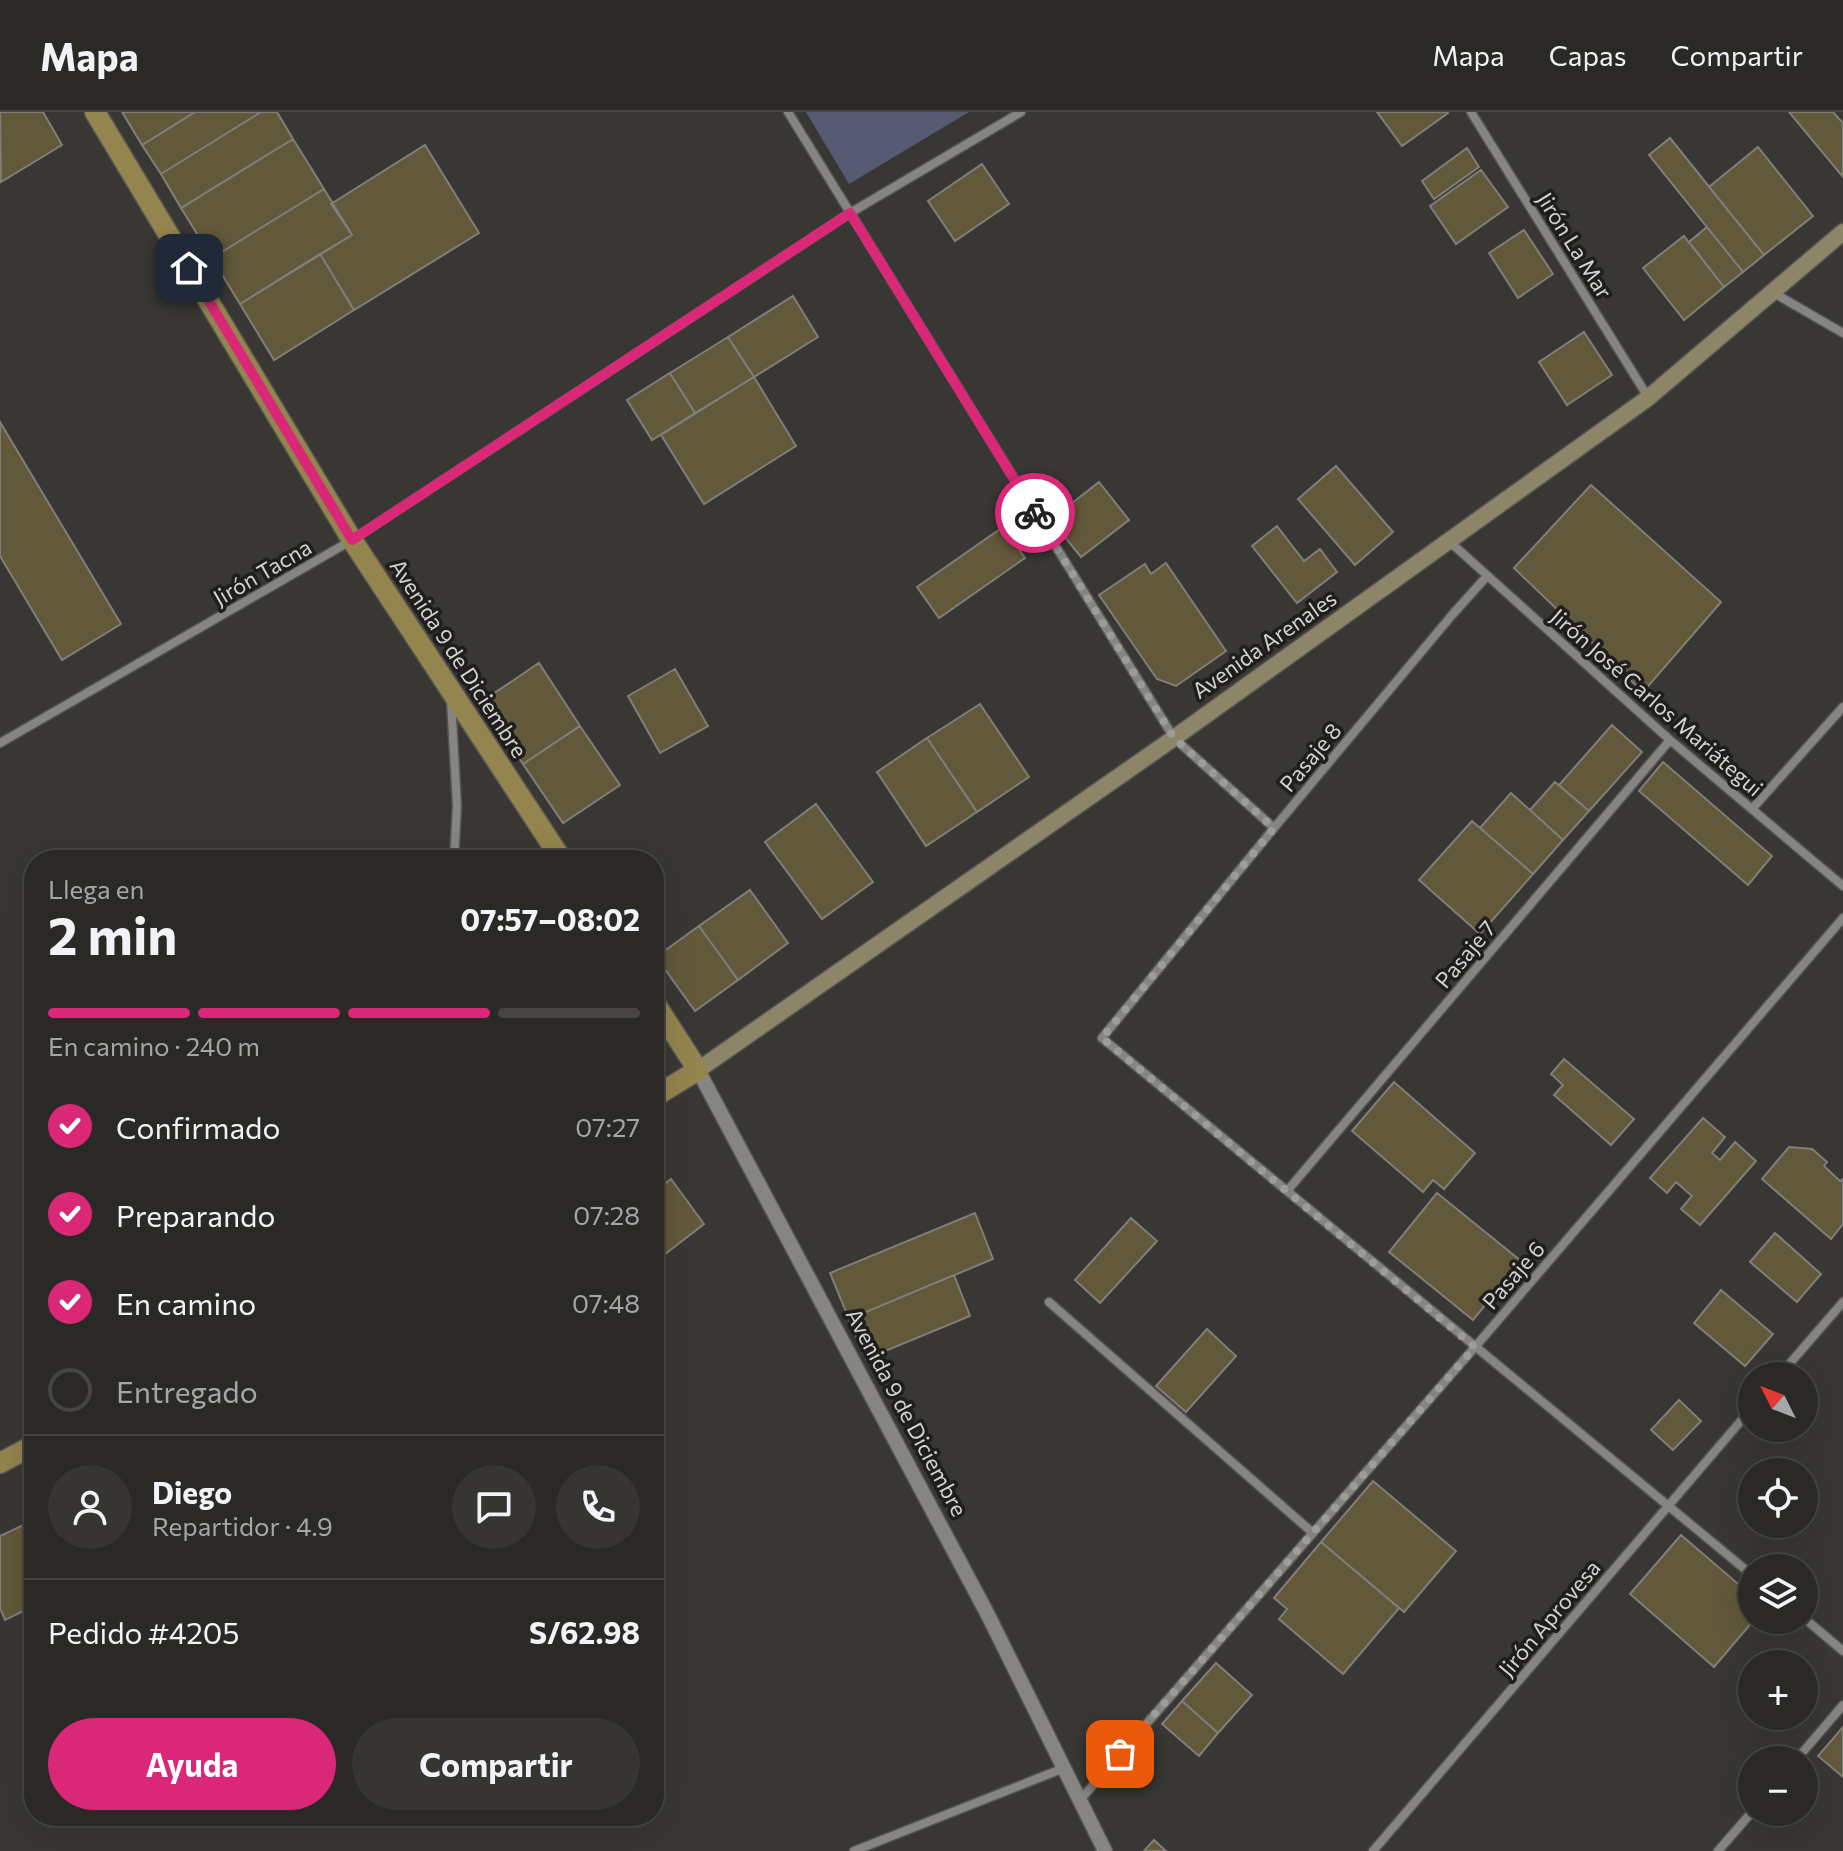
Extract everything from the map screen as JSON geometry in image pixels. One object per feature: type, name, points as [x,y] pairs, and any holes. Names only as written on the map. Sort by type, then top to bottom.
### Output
[{"type":"main road","name":"Avenida 9 de Diciembre","points":[[95,112],[352,540],[556,850]]},
{"type":"main road","name":"Avenida Arenales","points":[[664,1091],[1174,738],[1648,398],[1843,232]]},
{"type":"main road","name":"Avenida 9 de Diciembre","points":[[664,1017],[698,1070]]},
{"type":"main road","points":[[0,1463],[24,1450]]},
{"type":"street","points":[[788,112],[1174,738],[1274,828]]},
{"type":"street","name":"Jirón Tacna","points":[[0,743],[352,540],[850,213],[1021,112]]},
{"type":"street","name":"Jirón La Mar","points":[[1471,112],[1648,398]]},
{"type":"street","points":[[1774,293],[1843,333]]},
{"type":"street","name":"Jirón José Carlos Mariátegui","points":[[1450,542],[1670,740],[1843,886]]},
{"type":"street","name":"Pasaje 8","points":[[1287,1191],[1102,1038],[1487,576]]},
{"type":"street","points":[[451,687],[457,806],[455,850]]},
{"type":"street","points":[[1752,809],[1843,707]]},
{"type":"street","name":"Pasaje 7","points":[[1287,1191],[1670,740]]},
{"type":"street","name":"Pasaje 6","points":[[1081,1799],[1843,918]]},
{"type":"street","name":"Avenida 9 de Diciembre","points":[[698,1070],[988,1615],[1105,1851]]},
{"type":"street","points":[[1287,1191],[1738,1564]]},
{"type":"street","points":[[1049,1302],[1313,1533]]},
{"type":"street","points":[[1791,1362],[1843,1302]]},
{"type":"street","name":"Jirón Aprovesa","points":[[1373,1851],[1738,1424]]},
{"type":"street","points":[[1818,1630],[1843,1651]]},
{"type":"street","points":[[1808,1746],[1843,1705]]},
{"type":"street","points":[[854,1851],[1064,1768]]},
{"type":"street","points":[[1718,1851],[1740,1826]]},
{"type":"shaded area","points":[[806,112],[969,112],[849,184]]},
{"type":"building","points":[[0,112],[43,112],[62,145],[1,182]]},
{"type":"building","points":[[122,112],[195,112],[142,145]]},
{"type":"building","points":[[195,112],[261,112],[161,174],[142,145]]},
{"type":"building","points":[[261,112],[277,112],[293,139],[181,208],[161,174]]},
{"type":"building","points":[[1377,112],[1447,112],[1448,113],[1402,146]]},
{"type":"building","points":[[1789,112],[1833,112],[1843,123],[1843,177]]},
{"type":"building","points":[[1670,138],[1764,255],[1743,272],[1649,155]]},
{"type":"building","points":[[293,139],[324,189],[212,258],[181,208]]},
{"type":"building","points":[[425,145],[479,233],[354,310],[320,254],[352,235],[331,204]]},
{"type":"building","points":[[1758,147],[1813,216],[1764,255],[1709,187]]},
{"type":"building","points":[[1467,148],[1479,167],[1434,199],[1422,181]]},
{"type":"building","points":[[982,164],[1009,204],[955,241],[928,201]]},
{"type":"building","points":[[1481,170],[1508,207],[1456,244],[1430,206]]},
{"type":"building","points":[[324,189],[352,235],[240,304],[212,258]]},
{"type":"building","points":[[1707,227],[1743,272],[1724,287],[1689,242]]},
{"type":"building","points":[[1524,230],[1553,274],[1518,298],[1489,253]]},
{"type":"building","points":[[1684,236],[1724,287],[1684,320],[1643,268]]},
{"type":"building","points":[[320,254],[354,310],[274,360],[240,304]]},
{"type":"building","points":[[793,296],[818,337],[754,377],[728,337]]},
{"type":"building","points":[[1584,332],[1612,375],[1567,405],[1539,362]]},
{"type":"building","points":[[728,337],[754,377],[695,413],[670,373]]},
{"type":"building","points":[[670,373],[695,413],[652,440],[627,400]]},
{"type":"building","points":[[754,377],[796,446],[704,504],[661,435]]},
{"type":"building","points":[[0,422],[121,624],[62,660],[0,556]]},
{"type":"building","points":[[1336,466],[1393,532],[1355,565],[1298,499]]},
{"type":"building","points":[[1099,482],[1129,520],[1081,557],[1051,520]]},
{"type":"building","points":[[1591,485],[1721,602],[1643,692],[1514,568]]},
{"type":"building","points":[[1277,526],[1304,561],[1320,549],[1337,572],[1297,603],[1252,546]]},
{"type":"building","points":[[1003,527],[1025,558],[939,618],[917,587]]},
{"type":"building","points":[[1166,563],[1226,651],[1176,686],[1157,679],[1099,595],[1145,564],[1151,574]]},
{"type":"building","points":[[539,663],[580,726],[523,764],[481,702]]},
{"type":"building","points":[[675,669],[708,726],[660,753],[628,696]]},
{"type":"building","points":[[980,704],[1029,777],[977,812],[927,738]]},
{"type":"building","points":[[1612,725],[1642,752],[1589,811],[1559,785]]},
{"type":"building","points":[[580,726],[620,785],[563,823],[523,764]]},
{"type":"building","points":[[927,738],[977,812],[926,846],[877,772]]},
{"type":"building","points":[[1663,762],[1772,856],[1748,885],[1639,791]]},
{"type":"building","points":[[1555,782],[1589,811],[1563,840],[1530,810]]},
{"type":"building","points":[[1511,793],[1563,840],[1533,874],[1480,828]]},
{"type":"building","points":[[816,804],[873,882],[822,919],[765,842]]},
{"type":"building","points":[[1472,821],[1533,874],[1480,934],[1419,880]]},
{"type":"building","points":[[750,890],[788,943],[738,980],[699,926]]},
{"type":"building","points":[[699,926],[738,980],[695,1011],[664,968],[664,951]]},
{"type":"building","points":[[1564,1059],[1634,1119],[1611,1145],[1554,1095],[1563,1085],[1551,1074]]},
{"type":"building","points":[[1394,1082],[1475,1153],[1444,1189],[1433,1180],[1423,1192],[1352,1131]]},
{"type":"building","points":[[1703,1118],[1725,1137],[1712,1153],[1720,1160],[1735,1142],[1756,1161],[1700,1225],[1681,1209],[1692,1196],[1676,1182],[1667,1193],[1650,1178]]},
{"type":"building","points":[[1789,1147],[1812,1149],[1827,1162],[1824,1166],[1840,1181],[1843,1179],[1843,1224],[1831,1239],[1762,1179]]},
{"type":"building","points":[[671,1179],[704,1224],[665,1254],[664,1253],[664,1184]]},
{"type":"building","points":[[1437,1193],[1521,1261],[1473,1320],[1389,1252]]},
{"type":"building","points":[[975,1213],[993,1259],[849,1319],[830,1273]]},
{"type":"building","points":[[1131,1218],[1157,1241],[1100,1303],[1075,1280]]},
{"type":"building","points":[[1775,1233],[1821,1274],[1797,1302],[1750,1262]]},
{"type":"building","points":[[954,1275],[970,1316],[866,1359],[849,1319]]},
{"type":"building","points":[[1721,1290],[1773,1334],[1748,1362],[1740,1362],[1694,1323]]},
{"type":"building","points":[[1207,1329],[1236,1356],[1186,1412],[1156,1386]]},
{"type":"building","points":[[1679,1400],[1701,1421],[1673,1450],[1651,1430]]},
{"type":"building","points":[[1373,1481],[1456,1551],[1404,1612],[1321,1542]]},
{"type":"building","points":[[24,1525],[24,1611],[5,1620],[0,1608],[0,1536]]},
{"type":"building","points":[[1681,1535],[1738,1584],[1738,1634],[1742,1634],[1714,1667],[1630,1594]]},
{"type":"building","points":[[1321,1542],[1399,1608],[1343,1674],[1279,1619],[1287,1609],[1274,1598]]},
{"type":"building","points":[[1216,1663],[1252,1695],[1218,1733],[1182,1701]]},
{"type":"building","points":[[1182,1701],[1218,1733],[1199,1756],[1162,1724]]},
{"type":"building","points":[[1843,1727],[1843,1777],[1818,1756]]},
{"type":"building","points":[[1154,1840],[1166,1851],[1144,1851]]},
{"type":"way so far","points":[[1035,513],[1174,738],[1274,828],[1102,1038],[1475,1347],[1120,1754]]},
{"type":"route","points":[[189,268],[352,540],[850,213],[1035,513]]}]
